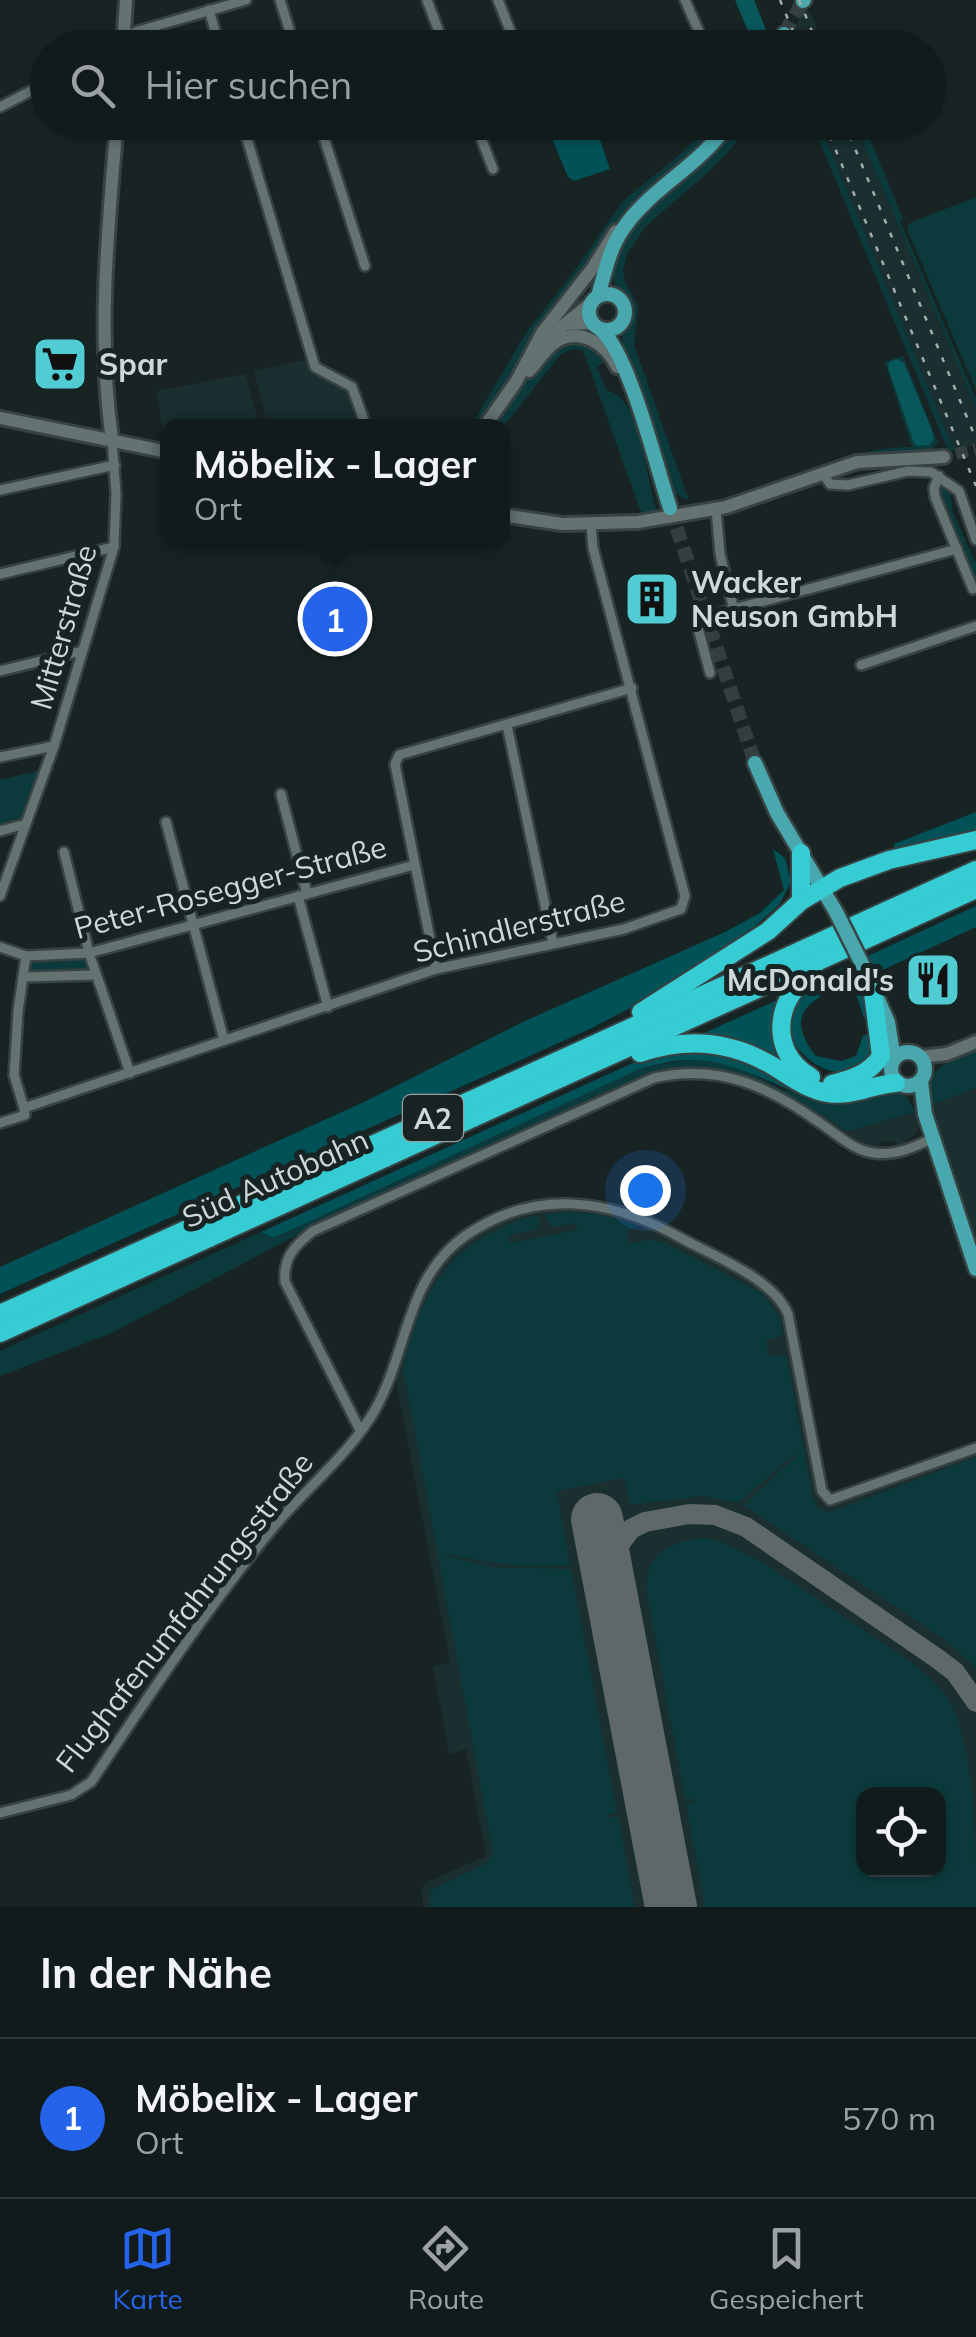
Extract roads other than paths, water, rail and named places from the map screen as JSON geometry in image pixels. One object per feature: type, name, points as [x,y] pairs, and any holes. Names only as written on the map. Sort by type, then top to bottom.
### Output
[{"type":"highway","points":[[582,1050],[768,931],[802,902],[832,884],[889,860],[976,840]]},
{"type":"highway","points":[[806,861],[832,884]]},
{"type":"highway","points":[[802,902],[806,861]]},
{"type":"highway","name":"Süd Autobahn","points":[[0,1333],[828,958],[849,938],[976,870]]},
{"type":"highway","name":"Süd Autobahn","points":[[0,1314],[582,1050],[976,889]]},
{"type":"highway","points":[[828,958],[791,993],[782,1012],[783,1043],[794,1063],[808,1076],[832,1084],[866,1082],[896,1074]]},
{"type":"highway","points":[[832,1084],[864,1072],[881,1056],[872,985]]},
{"type":"highway","points":[[615,1054],[632,1056],[684,1042],[732,1048],[758,1058],[813,1090],[829,1093],[844,1094],[896,1074]]},
{"type":"main road","points":[[125,30],[126,0]]},
{"type":"main road","name":"Mitterstraße","points":[[112,440],[106,393],[107,265],[116,140]]},
{"type":"main road","points":[[626,373],[608,336],[596,326],[594,300],[609,259],[625,226],[715,140]]},
{"type":"main road","points":[[490,419],[516,382],[542,333],[574,295],[623,220],[648,196],[674,180]]},
{"type":"main road","points":[[609,259],[615,296],[625,310],[619,326],[630,390],[670,508]]},
{"type":"main road","points":[[532,353],[594,300],[615,296]]},
{"type":"main road","points":[[564,325],[619,326]]},
{"type":"main road","points":[[516,382],[556,341],[582,337],[607,351],[630,390]]},
{"type":"main road","points":[[0,418],[160,450]]},
{"type":"main road","points":[[510,516],[590,524],[638,522],[716,509],[873,459],[950,456]]},
{"type":"main road","points":[[755,763],[777,813],[806,861]]},
{"type":"main road","points":[[832,884],[836,912],[888,1022],[920,1065],[924,1114]]},
{"type":"main road","points":[[888,1022],[896,1074],[924,1114],[976,1269]]},
{"type":"main road","points":[[896,1074],[976,1042]]},
{"type":"main road","points":[[896,1074],[905,1052],[920,1065]]},
{"type":"street","points":[[156,30],[246,0]]},
{"type":"street","points":[[280,0],[289,30]]},
{"type":"street","points":[[427,0],[438,30]]},
{"type":"street","points":[[498,0],[510,30]]},
{"type":"street","points":[[685,0],[698,30]]},
{"type":"street","points":[[209,10],[215,30]]},
{"type":"street","points":[[0,108],[30,92]]},
{"type":"street","points":[[247,140],[315,367],[352,387],[363,419]]},
{"type":"street","points":[[325,140],[365,266]]},
{"type":"street","points":[[481,140],[493,169]]},
{"type":"street","name":"Mitterstraße","points":[[0,896],[54,746],[114,547],[112,440]]},
{"type":"street","points":[[0,490],[114,464]]},
{"type":"street","points":[[823,474],[830,484],[837,486],[908,471],[924,470],[939,476],[959,491],[976,540]]},
{"type":"street","points":[[939,476],[934,492],[973,589]]},
{"type":"street","points":[[716,509],[720,554],[734,610]]},
{"type":"street","name":"Schindlerstraße","points":[[0,1123],[25,1116],[24,1108],[436,969],[624,929],[684,906],[685,896],[593,548],[590,524]]},
{"type":"street","points":[[0,574],[114,547]]},
{"type":"street","points":[[710,673],[699,623],[708,616],[957,549]]},
{"type":"street","points":[[861,665],[976,626]]},
{"type":"street","points":[[0,671],[82,651]]},
{"type":"street","points":[[436,969],[395,764],[399,755],[632,688]]},
{"type":"street","points":[[507,724],[552,944]]},
{"type":"street","points":[[0,756],[54,746]]},
{"type":"street","points":[[281,794],[328,1007]]},
{"type":"street","points":[[166,822],[224,1040]]},
{"type":"street","points":[[0,831],[26,824]]},
{"type":"street","points":[[0,855],[16,850]]},
{"type":"street","points":[[64,852],[89,952],[130,1073]]},
{"type":"street","name":"Peter-Rosegger-Straße","points":[[0,947],[26,956],[89,952],[414,865]]},
{"type":"street","points":[[24,1108],[14,1075],[26,956]]},
{"type":"street","points":[[23,977],[96,975]]},
{"type":"street","points":[[360,1430],[289,1296],[284,1268],[290,1253],[313,1232],[654,1078],[676,1073],[701,1071],[763,1089],[853,1146],[872,1153],[893,1154],[933,1138]]},
{"type":"street","name":"Flughafenumfahrungsstraße","points":[[0,1813],[71,1796],[91,1782],[195,1630],[378,1404],[415,1298],[431,1271],[466,1236],[496,1219],[534,1206],[567,1203],[611,1208],[667,1230],[776,1294],[788,1314],[825,1497],[836,1499],[976,1448]]},
{"type":"tunnel","points":[[786,30],[803,1]]},
{"type":"tunnel","points":[[956,454],[976,449]]},
{"type":"tunnel","points":[[670,508],[755,763]]},
{"type":"railway","points":[[780,0],[792,30]]},
{"type":"railway","points":[[799,0],[812,30]]},
{"type":"railway","points":[[832,140],[976,486]]},
{"type":"railway","points":[[851,140],[976,439]]},
{"type":"place","name":"Spar","points":[[60,364]]},
{"type":"place","name":"Wacker Neuson GmbH","points":[[652,599]]},
{"type":"place","name":"Möbelix - Lager","points":[[335,619]]},
{"type":"place","name":"McDonald's","points":[[933,980]]}]
